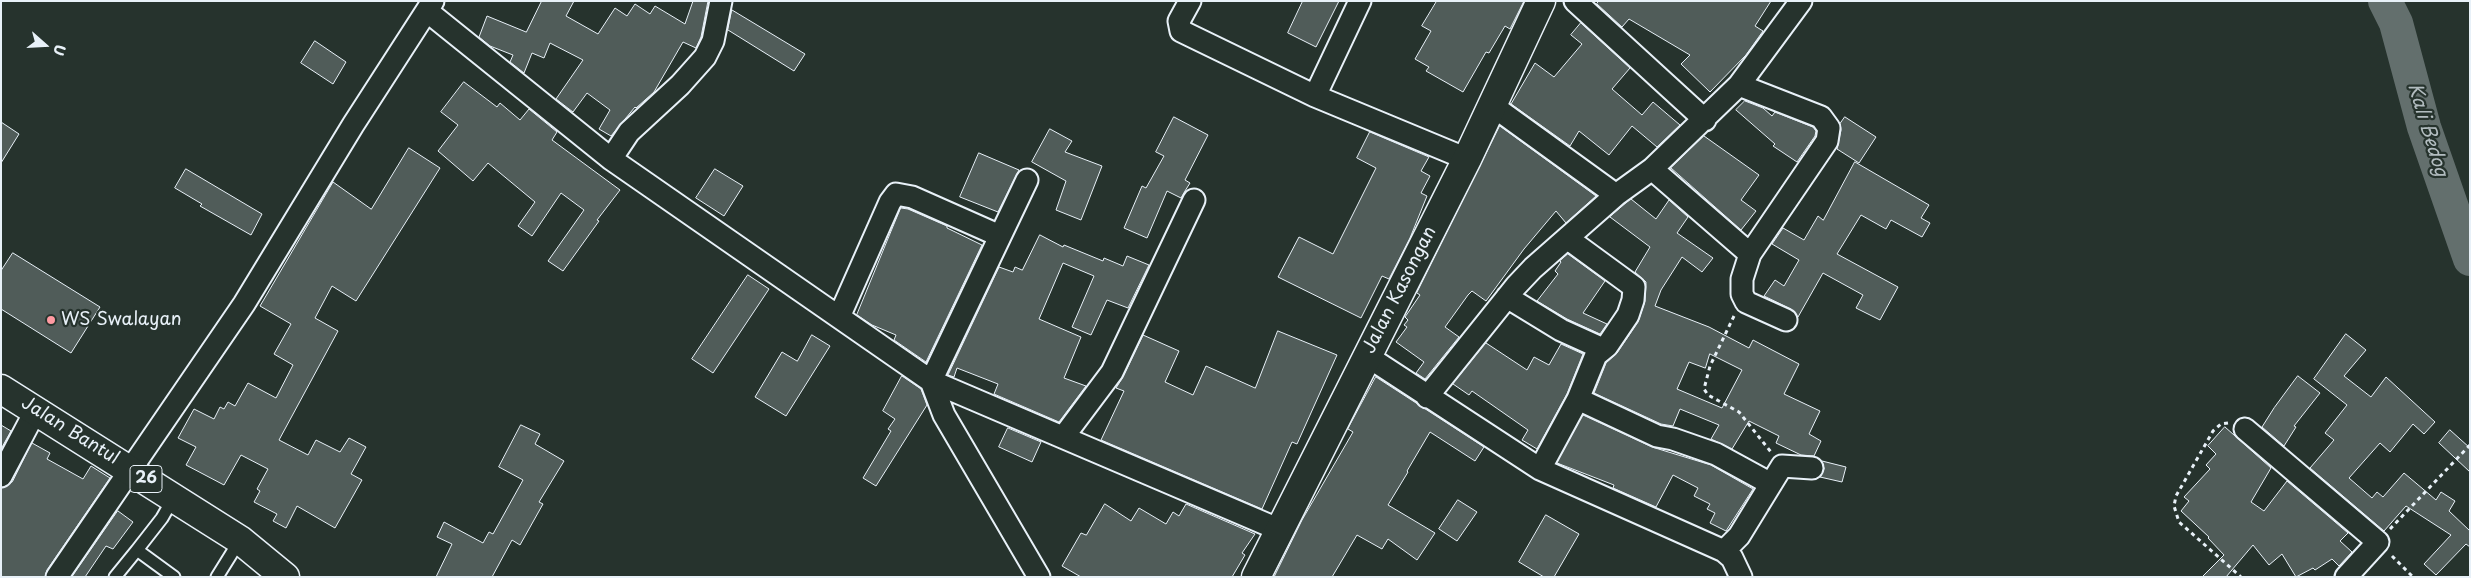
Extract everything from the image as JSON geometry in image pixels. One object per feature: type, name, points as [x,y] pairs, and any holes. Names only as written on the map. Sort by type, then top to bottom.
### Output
[{"type":"main road","name":"Jalan Kasongan","points":[[1256,577],[1467,159],[1541,1]]},
{"type":"main road","name":"Jalan Bantul","points":[[1,390],[129,468],[240,540],[285,577]]},
{"type":"street","points":[[611,159],[629,132],[680,85],[705,57],[713,41],[721,1]]},
{"type":"street","points":[[1190,1],[1179,21],[1181,31],[1315,96],[1467,159]]},
{"type":"street","points":[[1315,96],[1360,1]]},
{"type":"street","points":[[1575,1],[1705,120]]},
{"type":"street","points":[[1427,397],[1507,297],[1533,268],[1616,196],[1652,169],[1705,120],[1739,85],[1801,1]]},
{"type":"street","points":[[57,577],[129,468],[180,399],[244,304],[353,125],[430,6],[611,159],[931,380],[1280,530]]},
{"type":"street","points":[[1739,85],[1821,117],[1828,124],[1830,131],[1827,141],[1750,254],[1742,279],[1743,298],[1749,304],[1786,320]]},
{"type":"street","points":[[1493,106],[1616,196]]},
{"type":"street","points":[[1652,169],[1750,254]]},
{"type":"street","points":[[1027,180],[931,380],[944,415],[1038,577]]},
{"type":"street","points":[[838,317],[890,202],[896,194],[912,197],[1000,236]]},
{"type":"street","points":[[1064,436],[1112,372],[1194,200]]},
{"type":"street","points":[[1540,470],[1578,399],[1596,355],[1628,315],[1634,287],[1567,238]]},
{"type":"street","points":[[1507,297],[1561,330],[1602,349]]},
{"type":"street","points":[[1367,356],[1540,470],[1724,551],[1732,558],[1741,577]]},
{"type":"street","points":[[1578,399],[1657,436],[1673,439],[1776,475],[1812,468]]},
{"type":"street","points":[[1,476],[36,410]]},
{"type":"street","points":[[2245,429],[2378,542],[2346,577]]},
{"type":"street","points":[[1724,551],[1739,536],[1776,475]]},
{"type":"lane","points":[[115,577],[162,518],[174,497]]},
{"type":"lane","points":[[217,577],[240,540]]},
{"type":"lane","points":[[137,550],[174,577]]},
{"type":"path","points":[[1743,298],[1710,366],[1704,389],[1708,395],[1739,412],[1776,475]]},
{"type":"path","points":[[2241,577],[2179,522],[2174,506],[2176,496],[2213,431],[2221,424],[2232,423],[2245,429]]},
{"type":"path","points":[[2413,577],[2378,542],[2470,445]]},
{"type":"building","points":[[542,1],[574,1],[566,16],[598,34],[615,8],[627,16],[635,4],[650,14],[655,6],[685,24],[693,1],[708,1],[701,37],[696,48],[683,42],[654,92],[635,107],[611,136],[599,129],[610,110],[587,93],[573,112],[556,99],[583,60],[550,43],[544,58],[532,53],[524,73],[510,62],[513,55],[490,46],[479,37],[487,16],[526,32]]},
{"type":"building","points":[[1303,1],[1339,1],[1316,47],[1288,33]]},
{"type":"building","points":[[1437,1],[1524,1],[1510,29],[1505,26],[1489,53],[1486,52],[1463,92],[1426,71],[1429,67],[1415,59],[1431,31],[1422,26]]},
{"type":"building","points":[[1599,1],[1771,1],[1755,26],[1763,31],[1746,55],[1710,92],[1681,64],[1690,55],[1629,19],[1622,27],[1597,4]]},
{"type":"building","points":[[732,10],[805,54],[794,71],[728,30]]},
{"type":"building","points":[[1581,23],[1630,68],[1612,89],[1642,115],[1653,102],[1680,125],[1657,147],[1632,126],[1609,155],[1579,131],[1570,146],[1511,104],[1535,63],[1554,77],[1582,44],[1571,35]]},
{"type":"building","points":[[315,41],[346,62],[333,84],[301,63]]},
{"type":"building","points":[[464,82],[497,107],[500,103],[520,120],[529,109],[557,132],[552,140],[620,190],[597,220],[599,221],[563,271],[548,261],[584,210],[561,193],[532,236],[518,226],[535,202],[488,163],[473,181],[438,151],[458,125],[441,112]]},
{"type":"building","points":[[1745,101],[1763,108],[1772,116],[1775,112],[1813,127],[1816,131],[1815,136],[1797,162],[1773,146],[1775,144],[1736,110]]},
{"type":"building","points":[[1174,117],[1208,135],[1185,180],[1190,183],[1181,198],[1167,191],[1147,238],[1124,228],[1142,186],[1146,188],[1164,156],[1156,152]]},
{"type":"building","points":[[1845,117],[1876,137],[1859,163],[1837,149],[1841,130],[1840,124]]},
{"type":"building","points":[[1,122],[19,134],[1,163]]},
{"type":"building","points":[[1500,126],[1596,196],[1566,223],[1556,211],[1524,249],[1486,301],[1472,291],[1468,295],[1445,327],[1459,337],[1425,379],[1416,373],[1424,362],[1396,342],[1407,327],[1404,325],[1408,320],[1405,317],[1420,295],[1417,293]]},
{"type":"building","points":[[1050,129],[1072,141],[1065,152],[1102,166],[1081,220],[1056,210],[1066,181],[1032,162]]},
{"type":"building","points":[[1370,132],[1429,157],[1421,171],[1430,176],[1421,193],[1427,196],[1410,238],[1389,279],[1382,276],[1361,318],[1278,277],[1299,237],[1333,254],[1376,168],[1357,158]]},
{"type":"building","points":[[1704,136],[1759,175],[1741,200],[1756,211],[1741,230],[1671,168]]},
{"type":"building","points":[[409,148],[440,168],[356,301],[332,286],[315,318],[338,331],[279,440],[308,455],[316,440],[340,452],[349,438],[366,447],[351,474],[362,480],[335,528],[297,506],[286,528],[273,521],[277,514],[254,502],[260,491],[257,489],[268,469],[241,455],[224,485],[186,465],[196,447],[178,438],[194,409],[214,419],[220,407],[224,409],[228,402],[235,406],[248,383],[276,398],[293,365],[274,354],[291,324],[260,306],[333,182],[371,209]]},
{"type":"building","points":[[979,153],[1019,170],[998,212],[960,197]]},
{"type":"building","points":[[1855,162],[1929,205],[1921,218],[1930,223],[1922,237],[1891,220],[1886,229],[1861,215],[1837,254],[1898,287],[1880,320],[1856,308],[1863,295],[1823,273],[1798,317],[1791,309],[1764,296],[1775,280],[1784,286],[1799,260],[1772,244],[1783,228],[1804,240],[1818,216],[1823,220]]},
{"type":"building","points":[[186,169],[262,214],[251,235],[200,206],[202,204],[175,188]]},
{"type":"building","points":[[715,169],[743,186],[724,216],[696,198]]},
{"type":"building","points":[[1631,199],[1656,219],[1669,200],[1688,217],[1677,233],[1713,258],[1702,272],[1682,257],[1661,290],[1655,306],[1709,327],[1749,348],[1753,340],[1799,364],[1784,394],[1820,411],[1809,434],[1821,441],[1814,456],[1801,455],[1776,443],[1779,436],[1749,421],[1732,449],[1711,439],[1719,425],[1680,409],[1673,426],[1661,424],[1594,393],[1606,363],[1617,353],[1638,322],[1645,301],[1646,282],[1635,272],[1650,247],[1610,217]],"holes":[[[1710,354],[1742,370],[1722,408],[1677,389],[1689,362],[1705,368]]]},
{"type":"building","points":[[901,208],[908,209],[947,226],[947,228],[982,245],[926,362],[894,340],[896,335],[872,325],[857,315]]},
{"type":"building","points":[[1040,235],[1063,247],[1064,245],[1103,261],[1104,258],[1123,266],[1127,256],[1149,265],[1128,308],[1107,300],[1091,335],[1072,327],[1094,276],[1063,263],[1039,319],[1081,337],[1064,378],[1086,386],[1059,422],[994,394],[998,384],[957,368],[954,377],[948,375],[999,267],[1013,272],[1015,267],[1022,270]]},
{"type":"building","points":[[13,253],[100,307],[71,353],[1,309],[1,271]]},
{"type":"building","points":[[1568,254],[1605,281],[1583,313],[1607,324],[1600,334],[1567,319],[1537,301],[1558,274],[1555,271],[1560,261]]},
{"type":"building","points":[[748,275],[769,289],[713,373],[692,359]]},
{"type":"building","points":[[1278,331],[1337,355],[1297,444],[1292,442],[1262,509],[1101,440],[1124,391],[1116,388],[1143,335],[1179,351],[1165,382],[1193,395],[1206,366],[1255,388]]},
{"type":"building","points":[[2346,334],[2366,350],[2344,376],[2371,397],[2386,377],[2435,422],[2424,434],[2413,424],[2390,452],[2380,443],[2349,478],[2372,498],[2377,492],[2383,497],[2404,473],[2436,500],[2441,492],[2455,501],[2449,511],[2470,531],[2470,547],[2466,544],[2436,575],[2424,564],[2451,535],[2406,506],[2384,531],[2310,468],[2334,440],[2325,433],[2347,405],[2314,379]]},
{"type":"building","points":[[812,335],[830,346],[786,416],[755,397],[782,352],[797,361]]},
{"type":"building","points":[[1486,343],[1527,370],[1534,357],[1549,365],[1561,344],[1583,354],[1567,394],[1537,449],[1522,440],[1528,430],[1472,391],[1469,395],[1453,384]]},
{"type":"building","points":[[902,376],[921,389],[927,405],[876,486],[863,478],[891,431],[888,429],[895,419],[883,411]]},
{"type":"building","points":[[2298,376],[2320,393],[2294,426],[2296,427],[2284,446],[2262,427]]},
{"type":"building","points":[[1376,377],[1484,447],[1475,461],[1430,432],[1388,505],[1435,533],[1417,560],[1388,539],[1382,549],[1357,535],[1332,577],[1274,577],[1302,520],[1353,432],[1348,429]]},
{"type":"building","points":[[1583,415],[1652,447],[1711,465],[1753,489],[1726,531],[1710,523],[1715,513],[1707,509],[1710,504],[1694,496],[1698,488],[1673,475],[1656,507],[1613,488],[1614,485],[1557,463]]},
{"type":"building","points":[[1,425],[11,431],[1,449]]},
{"type":"building","points":[[521,425],[540,434],[535,444],[564,461],[539,502],[543,504],[520,545],[512,540],[492,577],[436,577],[452,544],[437,537],[444,522],[483,543],[489,532],[493,534],[523,480],[499,467]]},
{"type":"building","points":[[2225,427],[2271,468],[2251,502],[2264,511],[2287,481],[2348,533],[2340,541],[2352,552],[2339,566],[2332,559],[2315,570],[2313,568],[2296,577],[2282,554],[2269,565],[2253,545],[2226,577],[2202,577],[2224,555],[2209,537],[2181,511],[2189,501],[2184,497],[2210,469],[2206,465],[2216,454],[2208,446]]},
{"type":"building","points":[[1008,428],[1041,442],[1032,462],[999,447]]},
{"type":"building","points":[[2450,430],[2470,448],[2470,472],[2439,443]]},
{"type":"building","points":[[32,443],[50,453],[47,459],[83,479],[91,466],[110,478],[47,570],[45,577],[1,577],[1,488],[12,482]]},
{"type":"building","points":[[1822,461],[1846,467],[1842,482],[1820,477],[1824,469]]},
{"type":"building","points":[[1458,500],[1477,512],[1457,541],[1439,529]]},
{"type":"building","points":[[1105,504],[1131,521],[1139,508],[1166,524],[1173,512],[1179,516],[1186,504],[1255,534],[1242,553],[1245,555],[1232,577],[1081,577],[1062,566],[1081,533],[1086,535]]},
{"type":"building","points":[[118,511],[133,522],[113,549],[106,546],[85,577],[72,577]]},
{"type":"building","points":[[1546,515],[1579,534],[1554,577],[1544,577],[1519,562]]},
{"type":"waterway","name":"Kali Bedog","points":[[2385,1],[2396,23],[2424,127],[2470,259]]},
{"type":"place","name":"WS Swalayan","points":[[51,320]]}]
